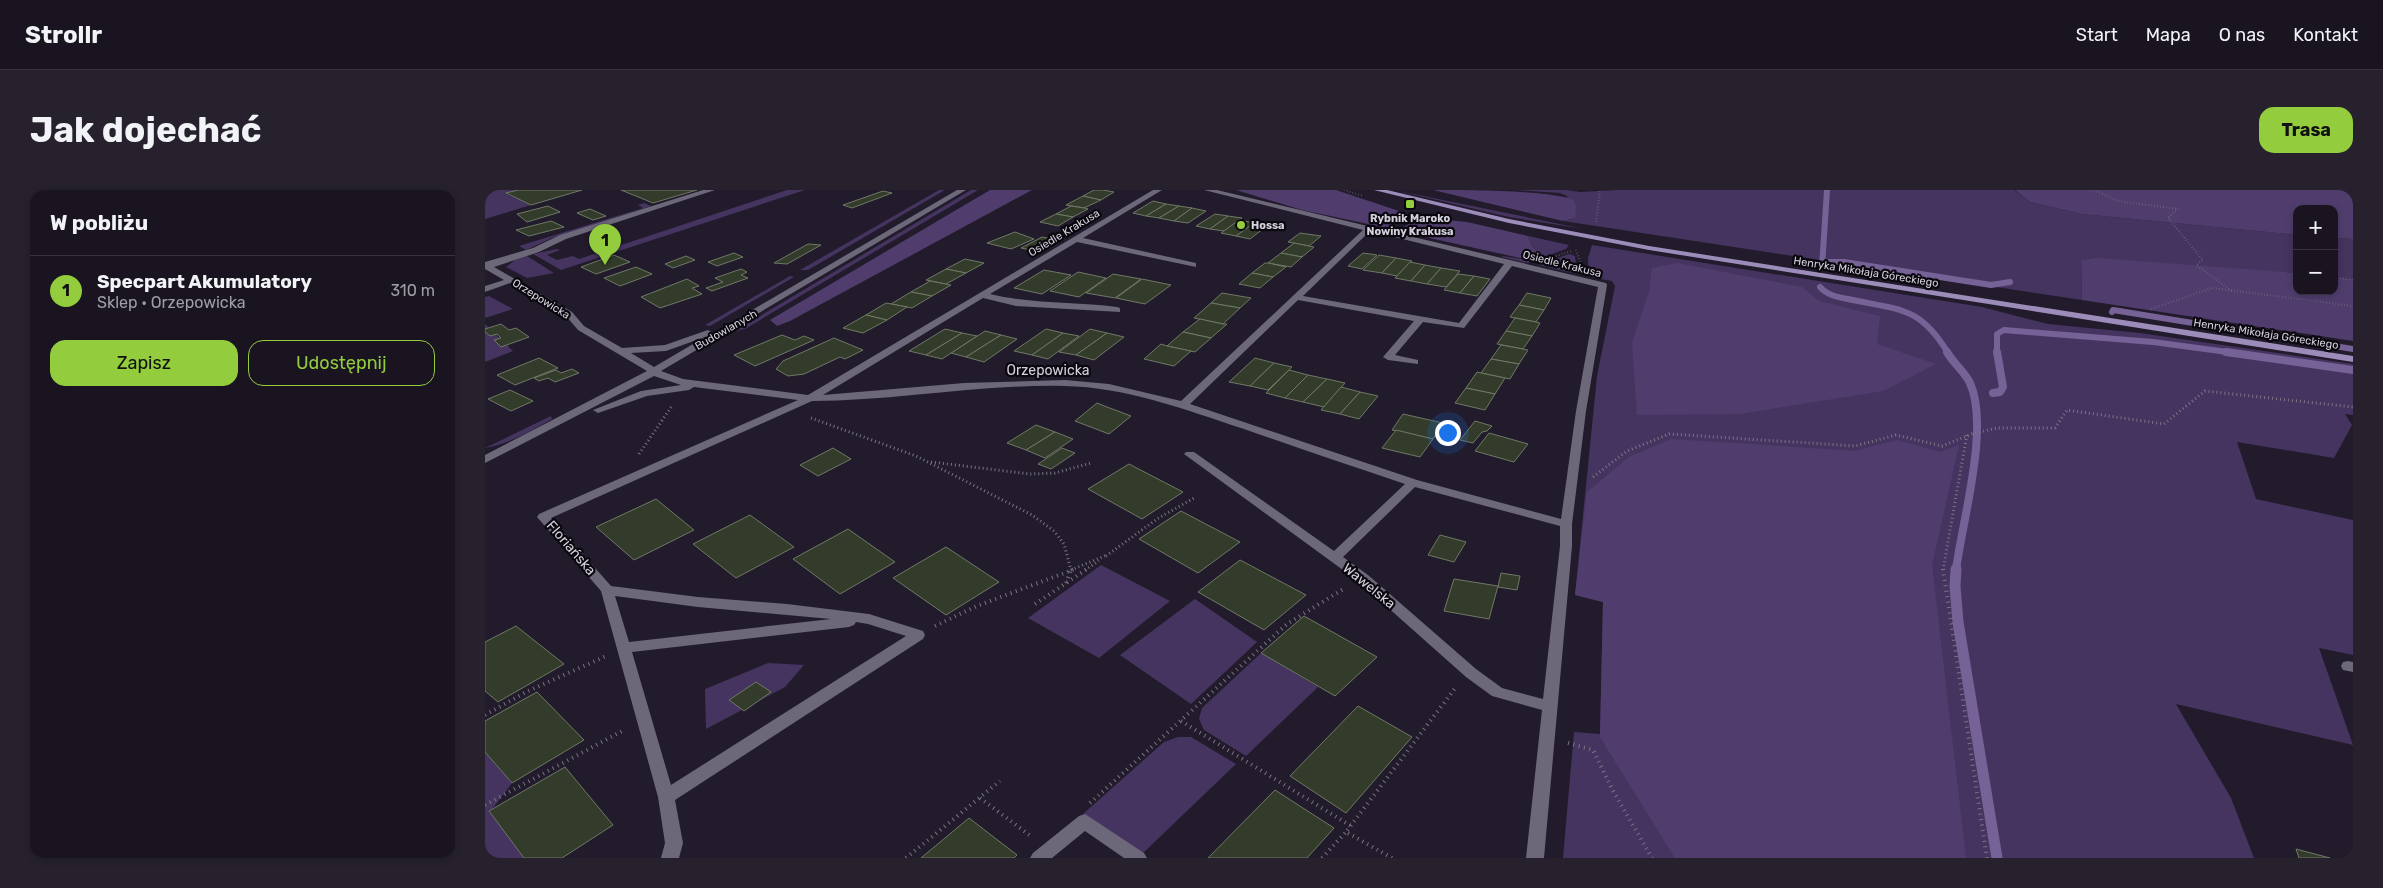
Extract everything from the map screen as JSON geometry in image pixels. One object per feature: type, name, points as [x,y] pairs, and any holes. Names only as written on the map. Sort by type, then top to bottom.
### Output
[{"type":"main road","name":"Henryka Mikołaja Góreckiego","points":[[1378,190],[1518,223],[1649,248],[2353,359]]},
{"type":"street","points":[[486,265],[538,249],[563,237],[711,190]]},
{"type":"street","name":"Budowlanych","points":[[485,460],[544,431],[654,372],[962,190]]},
{"type":"street","name":"Osiedle Krakusa","points":[[810,398],[1158,190]]},
{"type":"street","name":"Osiedle Krakusa","points":[[1208,190],[1603,285],[1581,411],[1566,524]]},
{"type":"street","points":[[1183,405],[1369,229]]},
{"type":"street","points":[[1076,239],[1193,265]]},
{"type":"street","points":[[1297,297],[1461,326],[1510,262]]},
{"type":"street","name":"Orzepowicka","points":[[486,265],[569,314],[581,328],[654,372],[672,380],[698,385],[810,398],[839,398],[964,386],[1065,383],[1109,387],[1183,405],[1413,484]]},
{"type":"street","points":[[485,289],[512,280]]},
{"type":"street","points":[[981,295],[1016,303],[1083,306],[1117,310]]},
{"type":"street","points":[[620,352],[675,346],[751,315]]},
{"type":"street","points":[[1414,362],[1389,357],[1421,318]]},
{"type":"street","name":"Orzepowicka","points":[[544,431],[645,393],[698,385]]},
{"type":"street","name":"Floriańska","points":[[670,858],[674,843],[666,798],[607,590],[543,517],[810,398]]},
{"type":"street","name":"Wawelska","points":[[1190,454],[1363,578],[1471,673],[1497,692],[1551,707]]},
{"type":"street","points":[[1335,558],[1413,484],[1566,524],[1566,546],[1535,858]]},
{"type":"street","points":[[607,590],[698,602],[787,608],[869,619],[918,635],[666,798]]},
{"type":"street","points":[[625,648],[869,619]]},
{"type":"street","points":[[1044,854],[1085,821],[1138,858]]},
{"type":"path","points":[[1599,203],[1600,190]]},
{"type":"path","points":[[2094,190],[2118,201],[2178,209],[2168,218],[2203,260],[2196,266],[2233,291]]},
{"type":"path","points":[[2338,278],[2353,280]]},
{"type":"path","points":[[2150,309],[2212,288],[2353,306]]},
{"type":"path","points":[[1569,495],[1627,451],[1669,434],[1855,446],[1896,435],[1942,446],[1967,434],[2001,426],[2055,428],[2067,410],[2165,424],[2205,391],[2353,407]]},
{"type":"path","points":[[618,483],[676,401]]},
{"type":"path","points":[[785,408],[928,462],[1032,516],[1054,531],[1064,544],[1069,559],[1070,572],[1066,583]]},
{"type":"path","points":[[1967,434],[1943,571],[1987,858]]},
{"type":"path","points":[[928,462],[1029,474],[1055,473],[1091,463]]},
{"type":"path","points":[[1035,604],[1157,519],[1196,497]]},
{"type":"path","points":[[926,631],[966,609],[1070,572],[1107,555]]},
{"type":"path","points":[[1085,821],[1084,808],[1287,624],[1363,578]]},
{"type":"path","points":[[485,715],[528,691],[625,648]]},
{"type":"path","points":[[1322,858],[1351,826],[1457,685],[1471,673]]},
{"type":"path","points":[[485,805],[644,718]]},
{"type":"path","points":[[1181,721],[1351,826]]},
{"type":"path","points":[[1547,737],[1593,750],[1616,797],[1652,858]]},
{"type":"path","points":[[906,858],[1001,781]]},
{"type":"path","points":[[980,798],[1044,854]]},
{"type":"path","points":[[1346,832],[1392,858]]},
{"type":"shaded area","points":[[485,190],[518,190],[506,194],[531,205],[485,219]]},
{"type":"shaded area","points":[[787,190],[805,190],[561,270],[533,254],[557,249],[560,250],[547,255],[557,260],[573,256],[579,259]]},
{"type":"shaded area","points":[[939,190],[945,190],[808,270],[800,270]]},
{"type":"shaded area","points":[[971,190],[978,190],[745,329],[735,331]]},
{"type":"shaded area","points":[[990,190],[1032,190],[790,321],[777,326],[770,320]]},
{"type":"shaded area","points":[[1236,190],[1336,190],[1408,214],[1387,228],[1302,210]]},
{"type":"shaded area","points":[[1394,190],[1584,229],[1509,217]]},
{"type":"shaded area","points":[[1433,190],[1506,191],[1562,197],[1573,200],[1576,206],[1575,218],[1563,221]]},
{"type":"shaded area","points":[[1515,190],[1567,190],[1580,192],[1617,190],[2014,190],[2030,202],[2082,214],[2293,235],[2293,273],[2081,261],[2082,300],[1563,221],[1575,218],[1567,196],[1560,193]]},
{"type":"shaded area","points":[[2015,190],[2353,190],[2353,239],[2338,238],[2338,205],[2293,205],[2293,235],[2082,214],[2030,202]]},
{"type":"shaded area","points":[[644,203],[651,206],[552,238],[526,250],[519,246],[643,208],[638,205]]},
{"type":"shaded area","points":[[1419,217],[1467,222],[1528,236],[1532,246],[1541,255],[1529,260],[1398,231]]},
{"type":"shaded area","points":[[1528,236],[1569,245],[1566,249],[1527,263],[1502,257],[1529,260],[1541,255],[1532,246]]},
{"type":"shaded area","points":[[2338,238],[2353,239],[2353,279],[2338,277]]},
{"type":"shaded area","points":[[1592,245],[1982,307],[2048,324],[2140,333],[2353,364],[2353,415],[2345,414],[2352,425],[2334,458],[2237,442],[2256,499],[2353,520],[2353,655],[2319,648],[2353,745],[2176,704],[2231,798],[2254,858],[1563,858],[1574,732],[1600,734],[1603,602],[1575,595],[1597,376],[1615,286],[1612,281],[1589,277],[1588,258]]},
{"type":"shaded area","points":[[1569,254],[1575,256],[1577,274],[1538,265]]},
{"type":"shaded area","points":[[527,256],[554,273],[527,278],[506,267],[515,260]]},
{"type":"shaded area","points":[[2096,258],[2293,273],[2293,295],[2338,295],[2338,277],[2353,279],[2353,341],[2082,300],[2081,261]]},
{"type":"shaded area","points":[[1677,263],[1802,287],[1819,301],[1880,316],[1877,344],[1936,364],[1883,391],[1739,414],[1637,415],[1632,342],[1649,292],[1652,268]]},
{"type":"shaded area","points":[[790,276],[794,277],[710,326],[705,325]]},
{"type":"shaded area","points":[[489,296],[513,309],[485,318],[485,297]]},
{"type":"shaded area","points":[[485,324],[513,351],[485,362]]},
{"type":"shaded area","points":[[551,416],[552,419],[520,437],[485,448]]},
{"type":"shaded area","points":[[1671,439],[1855,451],[1897,440],[1940,452],[1959,445],[1932,565],[1966,858],[1675,858],[1600,737],[1603,602],[1575,595],[1587,492],[1629,457]]},
{"type":"shaded area","points":[[1101,565],[1170,601],[1099,658],[1028,618]]},
{"type":"shaded area","points":[[1195,599],[1257,642],[1191,704],[1120,655]]},
{"type":"shaded area","points":[[1261,653],[1318,687],[1246,756],[1204,730],[1199,719],[1202,708]]},
{"type":"shaded area","points":[[768,663],[804,665],[785,687],[706,729],[705,689]]},
{"type":"shaded area","points":[[1178,737],[1191,737],[1236,764],[1142,854],[1083,814],[1164,742]]},
{"type":"shaded area","points":[[485,752],[512,783],[490,812],[524,858],[485,858]]},
{"type":"building","points":[[518,190],[582,190],[531,205],[506,193]]},
{"type":"building","points":[[621,190],[697,190],[653,203]]},
{"type":"building","points":[[1094,190],[1114,192],[1101,200],[1083,196]]},
{"type":"building","points":[[883,191],[892,193],[852,208],[843,205]]},
{"type":"building","points":[[1083,196],[1101,200],[1084,208],[1066,205]]},
{"type":"building","points":[[1153,201],[1166,204],[1146,216],[1133,213]]},
{"type":"building","points":[[1166,204],[1179,206],[1159,218],[1146,216]]},
{"type":"building","points":[[548,206],[560,212],[527,222],[517,214]]},
{"type":"building","points":[[1071,206],[1088,209],[1073,217],[1056,214]]},
{"type":"building","points":[[1179,206],[1192,208],[1174,221],[1159,218]]},
{"type":"building","points":[[1192,208],[1206,211],[1188,223],[1174,221]]},
{"type":"building","points":[[590,209],[606,216],[593,220],[577,213]]},
{"type":"building","points":[[1056,214],[1073,217],[1058,226],[1040,222]]},
{"type":"building","points":[[1215,214],[1228,216],[1210,229],[1196,226]]},
{"type":"building","points":[[1228,216],[1242,218],[1224,231],[1210,229]]},
{"type":"building","points":[[1239,220],[1254,223],[1236,236],[1221,233]]},
{"type":"building","points":[[551,221],[564,227],[529,236],[516,230]]},
{"type":"building","points":[[1254,223],[1268,225],[1250,239],[1236,236]]},
{"type":"building","points":[[1015,232],[1034,239],[1011,249],[987,243]]},
{"type":"building","points":[[1300,233],[1321,236],[1309,246],[1288,242]]},
{"type":"building","points":[[1042,237],[1052,239],[1031,250],[1021,248]]},
{"type":"building","points":[[1294,243],[1314,247],[1302,257],[1281,253]]},
{"type":"building","points":[[808,244],[821,245],[787,264],[774,263]]},
{"type":"building","points":[[734,253],[743,257],[717,266],[708,262]]},
{"type":"building","points":[[1281,253],[1302,257],[1291,267],[1268,263]]},
{"type":"building","points":[[1363,253],[1377,255],[1362,269],[1348,266]]},
{"type":"building","points":[[614,255],[630,262],[596,274],[581,267]]},
{"type":"building","points":[[1379,255],[1396,258],[1382,273],[1363,270]]},
{"type":"building","points":[[686,256],[695,260],[673,268],[665,264]]},
{"type":"building","points":[[1396,258],[1412,261],[1397,276],[1382,273]]},
{"type":"building","points":[[965,259],[984,263],[966,273],[946,269]]},
{"type":"building","points":[[1410,262],[1425,265],[1411,281],[1395,278]]},
{"type":"building","points":[[1265,263],[1286,267],[1273,277],[1252,273]]},
{"type":"building","points":[[1425,265],[1441,268],[1427,284],[1411,281]]},
{"type":"building","points":[[636,267],[652,274],[620,286],[604,278]]},
{"type":"building","points":[[1441,268],[1460,271],[1446,287],[1427,284]]},
{"type":"building","points":[[741,269],[747,272],[741,275],[748,278],[712,291],[706,288],[723,282],[715,278]]},
{"type":"building","points":[[946,269],[966,273],[946,284],[926,280]]},
{"type":"building","points":[[1044,270],[1071,275],[1042,294],[1014,288]]},
{"type":"building","points":[[1078,272],[1106,278],[1079,297],[1050,291]]},
{"type":"building","points":[[1252,273],[1273,277],[1260,288],[1239,284]]},
{"type":"building","points":[[1113,274],[1141,279],[1115,298],[1086,293]]},
{"type":"building","points":[[1458,274],[1474,276],[1460,293],[1444,290]]},
{"type":"building","points":[[1474,276],[1490,279],[1477,296],[1460,293]]},
{"type":"building","points":[[687,279],[699,286],[692,288],[702,294],[660,308],[641,297]]},
{"type":"building","points":[[1142,279],[1171,285],[1145,304],[1116,298]]},
{"type":"building","points":[[930,281],[951,285],[932,296],[911,292]]},
{"type":"building","points":[[911,292],[932,296],[912,308],[891,304]]},
{"type":"building","points":[[1222,293],[1251,298],[1240,308],[1211,303]]},
{"type":"building","points":[[1527,293],[1551,298],[1544,310],[1519,305]]},
{"type":"building","points":[[886,303],[907,307],[887,320],[866,315]]},
{"type":"building","points":[[1211,303],[1240,308],[1223,324],[1194,318]]},
{"type":"building","points":[[1519,305],[1544,310],[1536,322],[1510,317]]},
{"type":"building","points":[[866,315],[887,320],[863,333],[843,328]]},
{"type":"building","points":[[1515,318],[1540,323],[1532,336],[1506,331]]},
{"type":"building","points":[[1200,319],[1227,324],[1211,338],[1183,332]]},
{"type":"building","points":[[501,324],[509,330],[516,328],[529,337],[501,347],[494,340],[501,338],[497,334],[490,336],[485,332],[485,329]]},
{"type":"building","points":[[945,329],[962,333],[926,355],[909,351]]},
{"type":"building","points":[[1046,329],[1063,333],[1032,355],[1014,351]]},
{"type":"building","points":[[1090,329],[1107,333],[1076,355],[1059,352]]},
{"type":"building","points":[[985,331],[1001,335],[966,357],[951,353]]},
{"type":"building","points":[[1506,331],[1532,336],[1523,349],[1497,344]]},
{"type":"building","points":[[1183,332],[1211,338],[1195,352],[1167,346]]},
{"type":"building","points":[[962,333],[977,336],[942,359],[926,355]]},
{"type":"building","points":[[1063,333],[1079,336],[1048,359],[1032,355]]},
{"type":"building","points":[[1107,333],[1124,337],[1094,360],[1076,355]]},
{"type":"building","points":[[782,335],[795,340],[804,336],[814,340],[755,366],[734,355]]},
{"type":"building","points":[[1001,335],[1017,339],[984,362],[966,357]]},
{"type":"building","points":[[834,338],[863,350],[845,359],[840,357],[804,374],[788,376],[776,369],[783,361]]},
{"type":"building","points":[[1161,344],[1191,351],[1174,366],[1144,359]]},
{"type":"building","points":[[1501,345],[1528,350],[1519,364],[1491,359]]},
{"type":"building","points":[[539,358],[558,368],[515,385],[497,375]]},
{"type":"building","points":[[1255,358],[1274,363],[1250,386],[1229,382]]},
{"type":"building","points":[[1491,359],[1519,364],[1510,379],[1481,373]]},
{"type":"building","points":[[1274,363],[1292,367],[1268,390],[1250,386]]},
{"type":"building","points":[[572,369],[579,373],[555,382],[548,378],[539,381],[534,378],[556,370],[561,373]]},
{"type":"building","points":[[1289,370],[1308,375],[1285,398],[1266,393]]},
{"type":"building","points":[[1477,372],[1505,378],[1495,394],[1466,388]]},
{"type":"building","points":[[1308,375],[1327,379],[1303,402],[1285,398]]},
{"type":"building","points":[[1327,379],[1345,383],[1324,407],[1303,402]]},
{"type":"building","points":[[1341,387],[1360,392],[1340,414],[1321,410]]},
{"type":"building","points":[[1466,388],[1495,394],[1485,410],[1455,403]]},
{"type":"building","points":[[510,390],[533,401],[511,411],[488,399]]},
{"type":"building","points":[[1360,392],[1378,396],[1359,419],[1340,414]]},
{"type":"building","points":[[1097,403],[1131,416],[1109,434],[1075,421]]},
{"type":"building","points":[[1403,414],[1443,423],[1433,439],[1392,430]]},
{"type":"building","points":[[1475,421],[1492,426],[1487,431],[1482,432],[1473,443],[1460,440]]},
{"type":"building","points":[[1036,425],[1055,432],[1026,450],[1007,443]]},
{"type":"building","points":[[1396,430],[1433,439],[1420,457],[1382,448]]},
{"type":"building","points":[[1055,432],[1073,439],[1045,458],[1026,450]]},
{"type":"building","points":[[1489,433],[1528,444],[1514,462],[1475,451]]},
{"type":"building","points":[[833,448],[851,459],[818,476],[800,465]]},
{"type":"building","points":[[1062,448],[1075,453],[1051,469],[1038,464]]},
{"type":"building","points":[[1129,464],[1183,492],[1142,519],[1088,489]]},
{"type":"building","points":[[656,499],[694,530],[634,560],[596,527]]},
{"type":"building","points":[[1181,511],[1240,542],[1198,573],[1139,539]]},
{"type":"building","points":[[750,515],[794,547],[736,578],[693,544]]},
{"type":"building","points":[[848,529],[895,562],[840,594],[793,559]]},
{"type":"building","points":[[1440,535],[1466,542],[1454,562],[1428,555]]},
{"type":"building","points":[[946,547],[999,582],[946,615],[893,578]]},
{"type":"building","points":[[1240,560],[1306,595],[1264,630],[1198,592]]},
{"type":"building","points":[[1501,573],[1520,576],[1517,590],[1498,587]]},
{"type":"building","points":[[1454,579],[1498,586],[1489,619],[1444,611]]},
{"type":"building","points":[[1304,616],[1377,657],[1335,696],[1261,653]]},
{"type":"building","points":[[516,626],[564,664],[498,702],[485,691],[485,642]]},
{"type":"building","points":[[756,682],[771,692],[744,711],[729,700]]},
{"type":"building","points":[[537,692],[584,740],[512,783],[485,752],[485,721]]},
{"type":"building","points":[[1358,706],[1412,737],[1346,813],[1290,776]]},
{"type":"building","points":[[565,767],[613,825],[562,858],[524,858],[489,811]]},
{"type":"building","points":[[1275,790],[1334,828],[1307,858],[1208,858]]},
{"type":"building","points":[[969,818],[1017,855],[1014,858],[921,858]]},
{"type":"building","points":[[2296,849],[2330,858],[2299,858]]},
{"type":"waterway","points":[[1822,262],[1827,190]]},
{"type":"waterway","points":[[1822,262],[1822,267]]},
{"type":"waterway","points":[[1822,262],[1844,262],[1991,285],[2010,282]]},
{"type":"waterway","points":[[1820,287],[1829,294],[1906,312],[1927,326],[1948,353]]},
{"type":"waterway","points":[[2112,312],[2113,310],[2353,349]]},
{"type":"waterway","points":[[1997,352],[1997,334],[2004,330],[2153,342],[2235,353]]},
{"type":"waterway","points":[[1947,352],[1970,383],[1975,402],[1977,424],[1973,475],[1956,570]]},
{"type":"waterway","points":[[1993,393],[2000,392],[2003,387],[1997,352]]},
{"type":"waterway","points":[[2226,352],[2353,370]]},
{"type":"waterway","points":[[1956,569],[1955,586],[1958,622],[1997,858]]},
{"type":"place","name":"Rybnik Maroko Nowiny Krakusa","points":[[1410,204]]},
{"type":"place","name":"Hossa","points":[[1241,225]]},
{"type":"place","name":"Specpart Akumulatory","points":[[605,265]]}]
